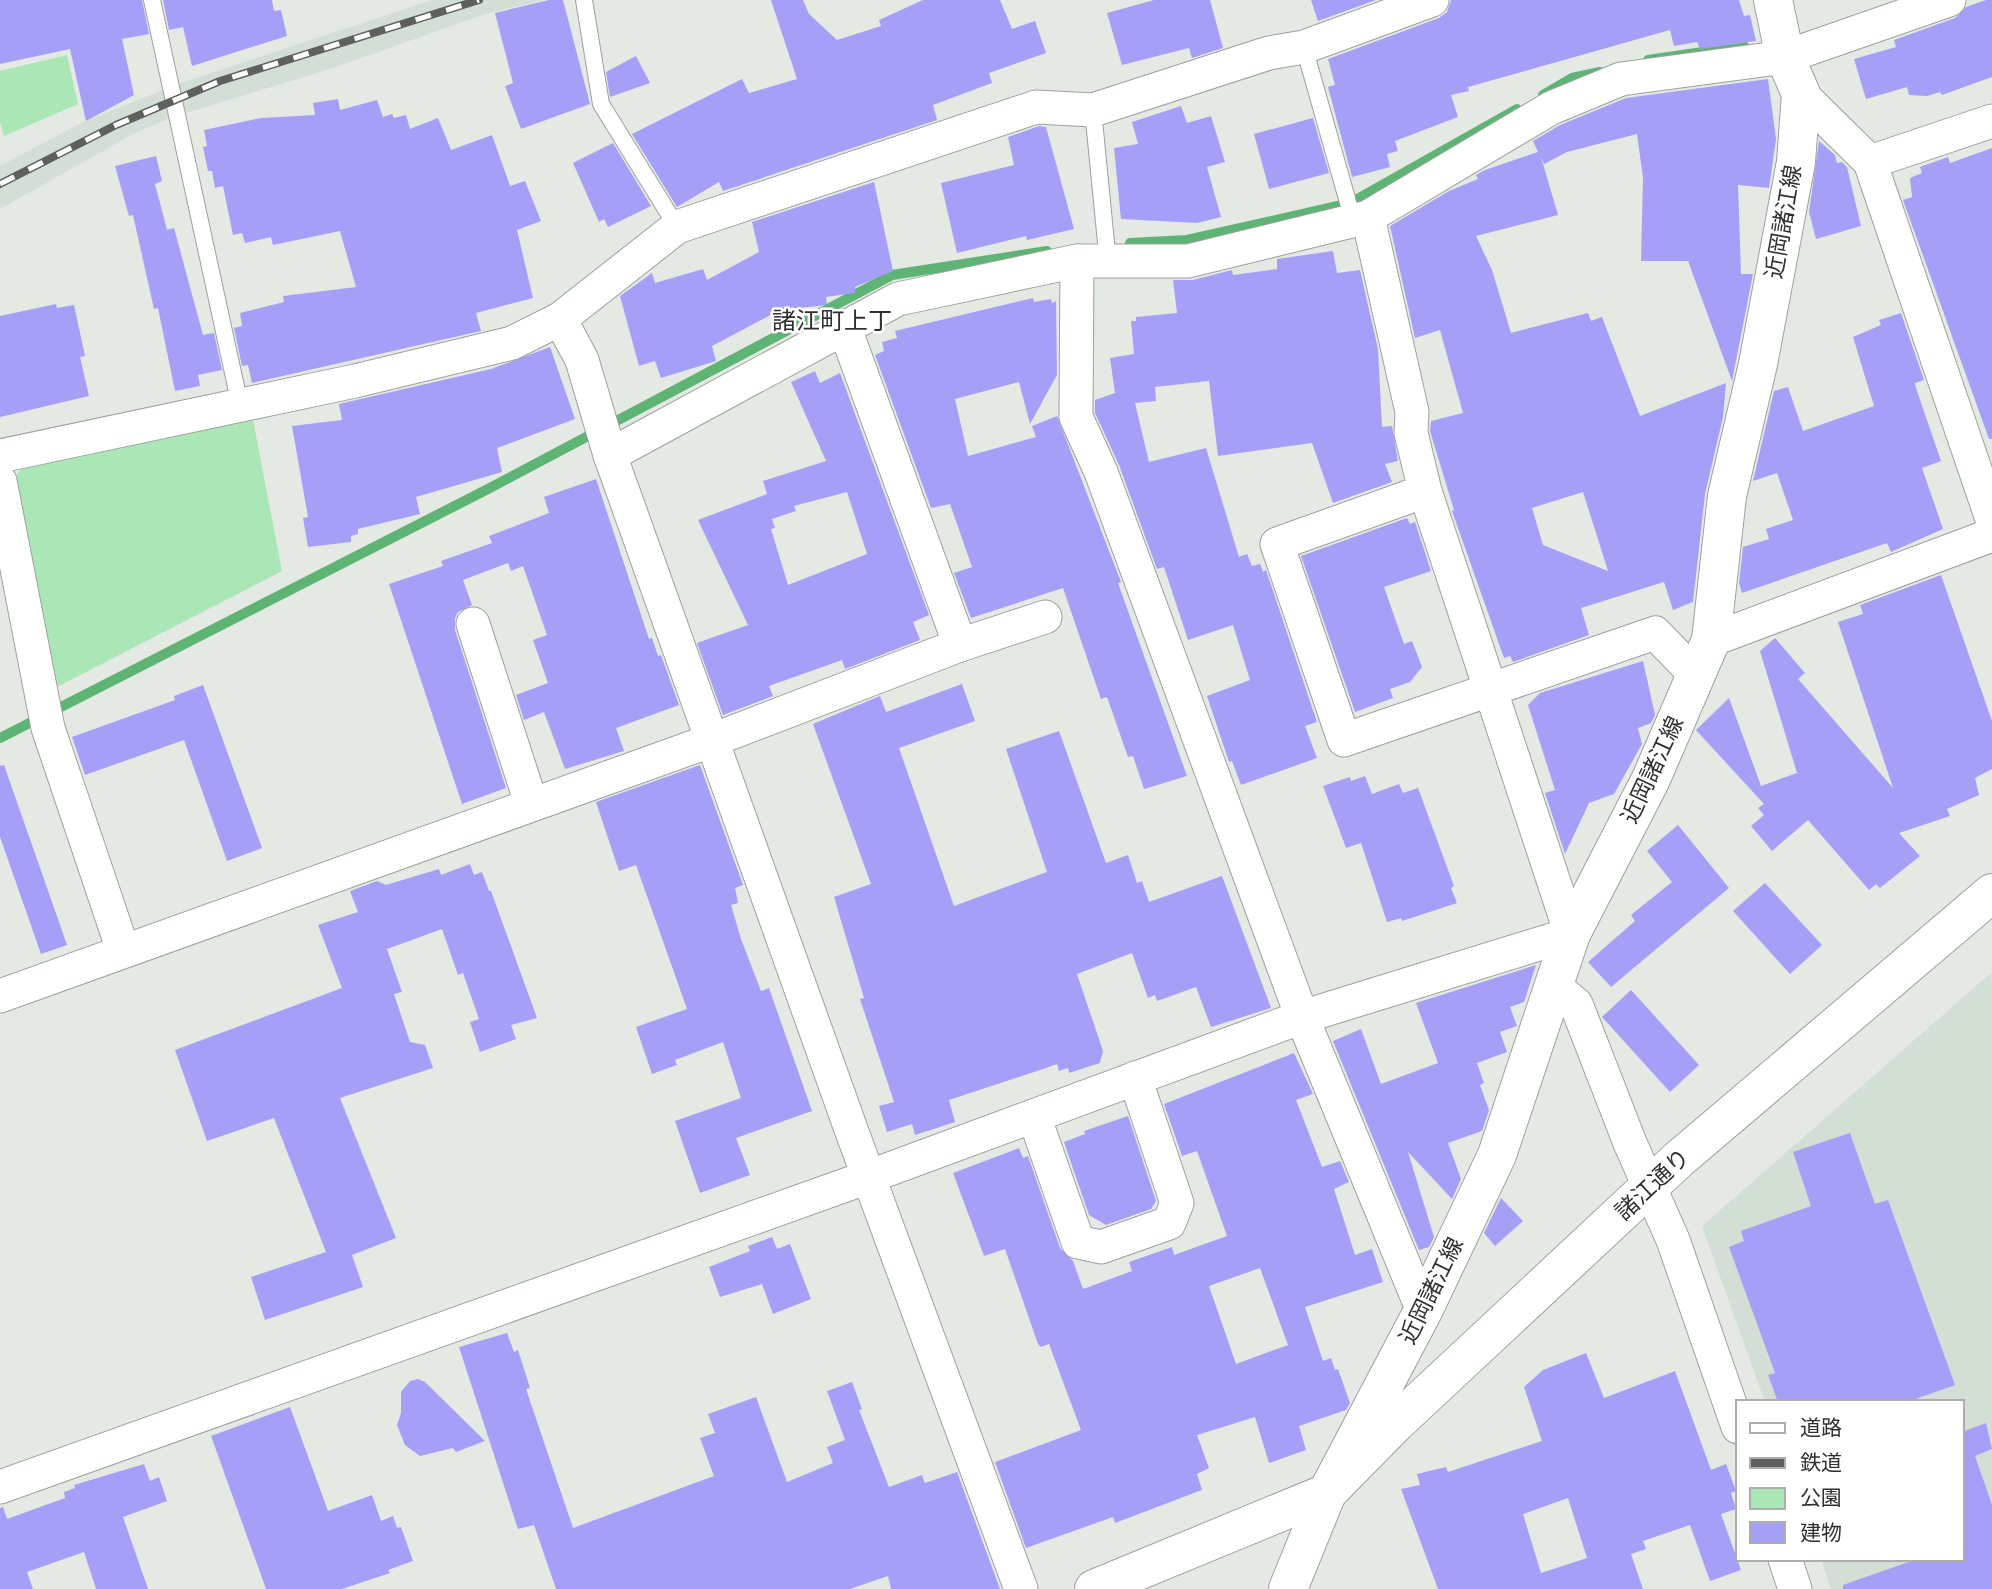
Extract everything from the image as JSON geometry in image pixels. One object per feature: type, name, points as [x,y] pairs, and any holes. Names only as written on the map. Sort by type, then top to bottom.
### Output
[{"type":"main road","name":"近岡諸江線","points":[[1288,1589],[1327,1493],[1423,1311],[1497,1155],[1571,934],[1651,779],[1711,640],[1727,496],[1758,364],[1794,176],[1801,93],[1785,57],[1773,0]]},
{"type":"main road","name":"諸江通り","points":[[1327,1493],[1396,1423],[1650,1187],[1992,893]]},
{"type":"main road","points":[[1094,1589],[1327,1493]]},
{"type":"street","points":[[0,456],[240,405],[512,342],[560,319],[677,227],[1036,107],[1093,110],[1269,53],[1304,47],[1432,0]]},
{"type":"street","points":[[610,455],[898,299],[1092,262],[1188,261],[1360,218],[1551,108],[1621,79],[1785,57],[1949,0]]},
{"type":"street","points":[[1801,93],[1871,162],[1992,519]]},
{"type":"street","points":[[1871,162],[1992,121]]},
{"type":"street","points":[[0,1487],[868,1177],[1302,1017],[1571,934],[1425,491],[1411,433],[1412,412],[1360,218]]},
{"type":"street","points":[[1092,262],[1076,417],[1101,472],[1302,1017],[1423,1311]]},
{"type":"street","points":[[560,319],[582,360],[610,455],[710,741],[1020,1589]]},
{"type":"street","points":[[844,326],[960,645]]},
{"type":"street","points":[[0,481],[45,715],[123,950]]},
{"type":"street","points":[[1425,491],[1277,544],[1344,740],[1655,634],[1696,675]]},
{"type":"street","points":[[1711,640],[1992,535]]},
{"type":"street","points":[[0,996],[531,803],[710,741],[960,645],[1045,617]]},
{"type":"street","points":[[473,624],[531,803]]},
{"type":"street","points":[[1554,986],[1576,1004],[1673,1240],[1736,1421]]},
{"type":"street","points":[[1034,1116],[1078,1242],[1101,1247],[1169,1223],[1177,1203],[1135,1078]]},
{"type":"lane","points":[[152,0],[240,405]]},
{"type":"lane","points":[[584,0],[601,104],[677,227]]},
{"type":"lane","points":[[1304,47],[1360,218]]},
{"type":"lane","points":[[1092,262],[1093,110]]},
{"type":"shaded area","points":[[432,0],[544,0],[485,14],[333,68],[170,118],[135,133],[0,209],[0,166],[81,123],[178,84]]},
{"type":"shaded area","points":[[1992,972],[1992,1589],[1831,1589],[1822,1561],[1964,1561],[1964,1400],[1764,1400],[1702,1226]]},
{"type":"green space","points":[[67,55],[78,104],[4,136],[0,121],[0,71]]},
{"type":"green space","points":[[253,420],[282,571],[57,687],[13,481],[22,467]]},
{"type":"building","points":[[0,0],[142,0],[149,34],[122,39],[134,95],[86,121],[70,49],[0,64]]},
{"type":"building","points":[[163,0],[272,0],[274,11],[281,10],[287,36],[192,66],[183,27],[169,30]]},
{"type":"building","points":[[549,0],[563,0],[590,104],[521,129],[505,86],[513,83],[495,13]]},
{"type":"building","points":[[771,0],[803,0],[809,14],[837,40],[881,26],[879,20],[923,0],[1000,0],[1012,29],[1035,21],[1046,53],[989,73],[992,83],[933,105],[937,120],[723,191],[719,182],[677,207],[632,134],[742,79],[749,93],[797,79]]},
{"type":"building","points":[[1154,0],[1210,0],[1223,48],[1192,58],[1189,48],[1122,65],[1107,13]]},
{"type":"building","points":[[1311,0],[1376,0],[1318,21]]},
{"type":"building","points":[[1451,0],[1739,0],[1744,16],[1750,15],[1756,41],[1700,49],[1697,42],[1674,46],[1670,30],[1468,87],[1469,91],[1451,95],[1458,117],[1395,141],[1398,151],[1387,154],[1390,167],[1352,177],[1328,87],[1335,85],[1328,59],[1439,18],[1447,12]]},
{"type":"building","points":[[1992,0],[1992,77],[1942,95],[1940,92],[1927,96],[1909,95],[1907,87],[1866,99],[1854,59],[1896,47],[1894,40],[1955,18],[1966,7]]},
{"type":"building","points":[[636,56],[650,83],[610,97],[606,72]]},
{"type":"building","points":[[1768,79],[1776,139],[1769,188],[1738,185],[1741,274],[1753,274],[1732,381],[1688,261],[1641,261],[1643,178],[1637,134],[1567,152],[1544,164],[1541,157],[1558,215],[1476,236],[1492,270],[1511,333],[1588,313],[1591,321],[1602,317],[1640,416],[1726,383],[1723,417],[1705,494],[1693,602],[1673,610],[1664,582],[1581,608],[1589,635],[1513,662],[1510,656],[1504,658],[1452,511],[1454,510],[1430,431],[1431,421],[1463,413],[1440,330],[1415,338],[1390,226],[1449,191],[1478,179],[1476,175],[1485,170],[1538,152],[1533,141],[1560,125],[1626,98]],"holes":[[[1583,492],[1608,571],[1543,545],[1532,508]]]},
{"type":"building","points":[[338,99],[340,110],[377,100],[383,117],[392,114],[394,118],[406,115],[410,129],[438,118],[451,150],[492,135],[510,186],[525,181],[541,221],[517,230],[533,298],[476,313],[481,331],[252,383],[248,365],[242,366],[234,328],[242,326],[240,313],[284,302],[283,296],[356,287],[340,231],[273,245],[271,237],[245,243],[242,233],[233,235],[223,186],[215,188],[212,171],[208,171],[203,147],[207,146],[204,130],[261,118],[315,115],[313,103]]},
{"type":"building","points":[[1181,106],[1187,123],[1211,116],[1225,162],[1207,167],[1221,217],[1197,223],[1121,219],[1114,148],[1138,144],[1132,122]]},
{"type":"building","points":[[1313,118],[1329,173],[1269,189],[1254,134]]},
{"type":"building","points":[[1039,126],[1046,127],[1074,229],[1027,240],[1026,236],[957,253],[941,183],[1014,165],[1008,137]]},
{"type":"building","points":[[1819,141],[1835,155],[1837,163],[1842,162],[1847,167],[1861,226],[1816,239],[1809,212]]},
{"type":"building","points":[[613,143],[651,206],[608,227],[604,219],[599,222],[573,163]]},
{"type":"building","points":[[1992,148],[1992,439],[1989,439],[1903,200],[1912,197],[1910,178],[1922,173],[1920,167],[1948,157],[1950,163]]},
{"type":"building","points":[[156,156],[162,181],[155,184],[167,230],[174,228],[203,335],[214,333],[222,370],[198,375],[200,386],[175,391],[158,308],[154,309],[133,215],[129,216],[115,166]]},
{"type":"building","points":[[874,182],[893,271],[855,287],[855,293],[826,297],[827,305],[780,310],[712,346],[716,361],[661,378],[655,361],[639,366],[620,296],[652,273],[655,283],[703,269],[707,280],[759,252],[752,222]]},
{"type":"building","points":[[1333,251],[1337,273],[1360,270],[1378,349],[1382,427],[1392,426],[1398,461],[1385,464],[1392,482],[1333,503],[1312,443],[1218,456],[1209,381],[1155,387],[1156,401],[1135,403],[1149,462],[1206,448],[1239,557],[1247,554],[1252,566],[1260,564],[1263,572],[1266,570],[1317,722],[1305,726],[1317,758],[1241,785],[1232,761],[1229,762],[1207,696],[1250,680],[1233,625],[1188,640],[1164,567],[1157,569],[1119,465],[1095,413],[1095,400],[1115,393],[1110,358],[1134,354],[1131,321],[1136,321],[1136,317],[1177,313],[1173,280],[1193,280],[1232,270],[1233,275],[1277,269],[1277,259]]},
{"type":"building","points":[[1033,298],[1034,302],[1051,299],[1052,303],[1056,301],[1057,375],[1030,424],[1019,382],[955,399],[968,456],[1036,437],[1032,426],[1057,416],[1121,582],[1118,583],[1187,776],[1144,789],[1133,756],[1128,757],[1107,697],[1101,699],[1063,588],[971,618],[954,573],[972,567],[950,504],[931,508],[875,355],[884,351],[882,342],[897,338],[895,331]]},
{"type":"building","points":[[56,304],[57,308],[74,305],[85,356],[80,357],[89,396],[0,417],[0,316]]},
{"type":"building","points":[[1901,313],[1924,380],[1915,383],[1916,388],[1941,461],[1922,468],[1943,529],[1891,552],[1887,543],[1742,593],[1739,583],[1743,547],[1769,539],[1766,529],[1793,520],[1777,473],[1753,481],[1774,391],[1788,387],[1803,431],[1874,406],[1853,337],[1881,325],[1879,320]]},
{"type":"building","points":[[550,347],[575,419],[497,448],[502,472],[416,497],[420,514],[358,529],[358,534],[351,536],[351,542],[308,547],[303,518],[308,517],[292,426],[342,420],[339,404],[491,369]]},
{"type":"building","points":[[815,371],[820,383],[840,373],[929,615],[913,622],[920,640],[845,669],[842,660],[769,686],[773,696],[723,715],[697,643],[748,625],[698,520],[767,494],[763,481],[826,461],[791,382]],"holes":[[[847,492],[867,554],[788,585],[771,529],[775,528],[772,519],[796,511],[794,506]]]},
{"type":"building","points":[[596,479],[649,639],[652,638],[658,656],[661,655],[679,705],[616,728],[624,751],[565,769],[544,712],[524,720],[516,695],[548,683],[533,640],[547,635],[523,566],[511,571],[508,563],[463,580],[472,605],[458,612],[455,630],[506,788],[462,804],[389,584],[443,566],[441,561],[492,543],[489,536],[549,513],[544,497]]},
{"type":"building","points":[[1407,518],[1410,524],[1415,522],[1431,571],[1384,587],[1404,644],[1412,641],[1422,667],[1410,682],[1390,689],[1393,698],[1355,712],[1301,556]]},
{"type":"building","points":[[1941,575],[1992,721],[1992,769],[1975,778],[1979,795],[1947,809],[1950,816],[1899,833],[1920,856],[1880,888],[1876,884],[1869,890],[1808,820],[1772,851],[1751,826],[1764,815],[1758,808],[1764,804],[1696,730],[1729,698],[1761,786],[1797,773],[1760,651],[1775,638],[1805,673],[1798,679],[1893,788],[1838,622],[1863,614],[1860,605]]},
{"type":"building","points":[[1643,661],[1655,715],[1651,723],[1638,728],[1642,744],[1614,794],[1589,803],[1565,854],[1545,793],[1555,790],[1528,705],[1540,693]]},
{"type":"building","points":[[962,684],[975,721],[899,748],[954,906],[1047,872],[1006,749],[1059,731],[1106,863],[1128,855],[1137,883],[1142,881],[1149,902],[1222,876],[1271,1008],[1211,1027],[1196,987],[1157,1001],[1155,995],[1148,998],[1132,953],[1077,974],[1103,1051],[1100,1063],[1069,1073],[1068,1068],[1059,1071],[1057,1064],[949,1100],[955,1122],[915,1135],[912,1124],[887,1132],[879,1106],[894,1102],[860,999],[864,998],[834,897],[871,884],[813,724],[880,696],[886,712]]},
{"type":"building","points":[[203,685],[262,848],[227,861],[184,740],[85,775],[72,737],[175,700],[174,696]]},
{"type":"building","points":[[4,765],[67,945],[41,954],[0,837],[0,766]]},
{"type":"building","points":[[700,765],[743,885],[735,888],[738,903],[731,905],[741,939],[761,991],[769,988],[812,1111],[736,1138],[750,1175],[700,1193],[675,1121],[741,1098],[723,1042],[675,1060],[677,1065],[652,1074],[636,1027],[687,1009],[636,865],[619,871],[596,802]]},
{"type":"building","points":[[1365,776],[1372,794],[1399,784],[1403,793],[1418,788],[1454,886],[1451,888],[1457,903],[1402,921],[1401,918],[1387,922],[1361,843],[1346,848],[1323,786],[1350,777],[1351,781]]},
{"type":"building","points":[[1678,825],[1729,888],[1611,987],[1588,962],[1635,921],[1631,915],[1672,882],[1647,851]]},
{"type":"building","points":[[470,864],[474,875],[482,872],[491,891],[537,1018],[511,1025],[516,1039],[480,1052],[470,1022],[479,1019],[463,973],[458,975],[442,929],[387,949],[402,992],[394,994],[410,1042],[425,1045],[433,1068],[340,1098],[396,1238],[352,1255],[363,1287],[265,1320],[251,1277],[326,1252],[274,1118],[207,1141],[175,1050],[342,988],[318,925],[358,912],[350,891],[377,881],[386,885],[439,869],[441,875]]},
{"type":"building","points":[[1765,883],[1822,945],[1790,974],[1733,911]]},
{"type":"building","points":[[1536,965],[1524,1002],[1510,1007],[1517,1026],[1500,1032],[1507,1052],[1477,1063],[1484,1083],[1480,1085],[1489,1110],[1482,1131],[1448,1143],[1461,1179],[1452,1199],[1408,1152],[1434,1237],[1429,1247],[1419,1250],[1333,1041],[1361,1029],[1381,1084],[1438,1063],[1416,1003]]},
{"type":"building","points":[[1631,990],[1699,1065],[1670,1092],[1602,1017]]},
{"type":"building","points":[[1294,1053],[1313,1094],[1296,1100],[1322,1167],[1340,1161],[1349,1182],[1334,1189],[1355,1255],[1372,1249],[1383,1282],[1305,1307],[1323,1361],[1331,1358],[1335,1370],[1338,1369],[1350,1403],[1346,1410],[1299,1426],[1306,1450],[1269,1463],[1255,1417],[1197,1435],[1209,1468],[1197,1474],[1202,1490],[1115,1523],[1113,1517],[1026,1548],[995,1462],[1081,1430],[1049,1344],[1041,1347],[1038,1344],[1005,1249],[984,1256],[953,1173],[1019,1148],[1023,1158],[1028,1156],[1060,1248],[1073,1261],[1083,1289],[1132,1271],[1129,1262],[1172,1247],[1174,1255],[1227,1236],[1197,1151],[1182,1156],[1164,1104]],"holes":[[[1260,1268],[1288,1345],[1236,1364],[1209,1286]]]},
{"type":"building","points":[[1128,1116],[1156,1201],[1151,1209],[1106,1225],[1089,1215],[1064,1142],[1085,1134],[1084,1131]]},
{"type":"building","points":[[1850,1133],[1875,1204],[1888,1200],[1955,1385],[1913,1400],[1777,1400],[1768,1375],[1775,1373],[1729,1247],[1744,1241],[1741,1231],[1811,1206],[1793,1152]]},
{"type":"building","points":[[1501,1198],[1523,1221],[1495,1246],[1484,1233]]},
{"type":"building","points":[[772,1237],[777,1249],[790,1244],[811,1299],[773,1314],[762,1284],[720,1297],[709,1267],[750,1251],[748,1246]]},
{"type":"building","points":[[507,1333],[514,1352],[518,1350],[530,1388],[526,1389],[573,1528],[714,1476],[700,1438],[715,1433],[708,1414],[756,1397],[787,1482],[833,1463],[827,1447],[845,1440],[827,1391],[852,1382],[862,1409],[859,1410],[889,1487],[922,1475],[925,1483],[957,1472],[1000,1589],[891,1589],[888,1576],[850,1589],[556,1589],[534,1525],[518,1529],[459,1347]]},
{"type":"building","points":[[1586,1353],[1604,1398],[1675,1371],[1711,1470],[1726,1464],[1736,1491],[1731,1493],[1736,1509],[1721,1514],[1741,1570],[1710,1581],[1690,1525],[1643,1541],[1646,1549],[1631,1554],[1643,1589],[1438,1589],[1401,1489],[1420,1485],[1417,1474],[1446,1467],[1448,1472],[1542,1441],[1524,1387],[1543,1370]],"holes":[[[1568,1498],[1587,1558],[1541,1573],[1523,1514]]]},
{"type":"building","points":[[418,1379],[425,1382],[485,1441],[456,1452],[453,1448],[420,1456],[405,1445],[397,1425],[401,1413],[401,1392],[410,1381]]},
{"type":"building","points":[[290,1407],[328,1511],[372,1495],[381,1521],[393,1516],[397,1528],[401,1527],[413,1561],[388,1570],[390,1573],[342,1589],[266,1589],[211,1436]]},
{"type":"building","points":[[1986,1423],[1992,1449],[1975,1456],[1992,1505],[1992,1589],[1843,1589],[1843,1585],[1911,1561],[1964,1561],[1964,1431]]},
{"type":"building","points":[[144,1464],[150,1481],[159,1477],[167,1501],[123,1517],[148,1589],[96,1589],[84,1552],[27,1572],[33,1589],[0,1589],[0,1508],[3,1507],[7,1519],[65,1498],[64,1492],[75,1488],[74,1485]]},
{"type":"waterway","points":[[1648,60],[1744,46]]},
{"type":"waterway","points":[[1543,95],[1572,78],[1600,72]]},
{"type":"waterway","points":[[1359,198],[1517,109]]},
{"type":"waterway","points":[[1130,243],[1187,240],[1342,205]]},
{"type":"waterway","points":[[0,738],[486,490],[892,275],[1047,251]]},
{"type":"railway","points":[[0,184],[116,125],[220,81],[479,0]]},
{"type":"district","name":"諸江町上丁","points":[[832,321]]}]
